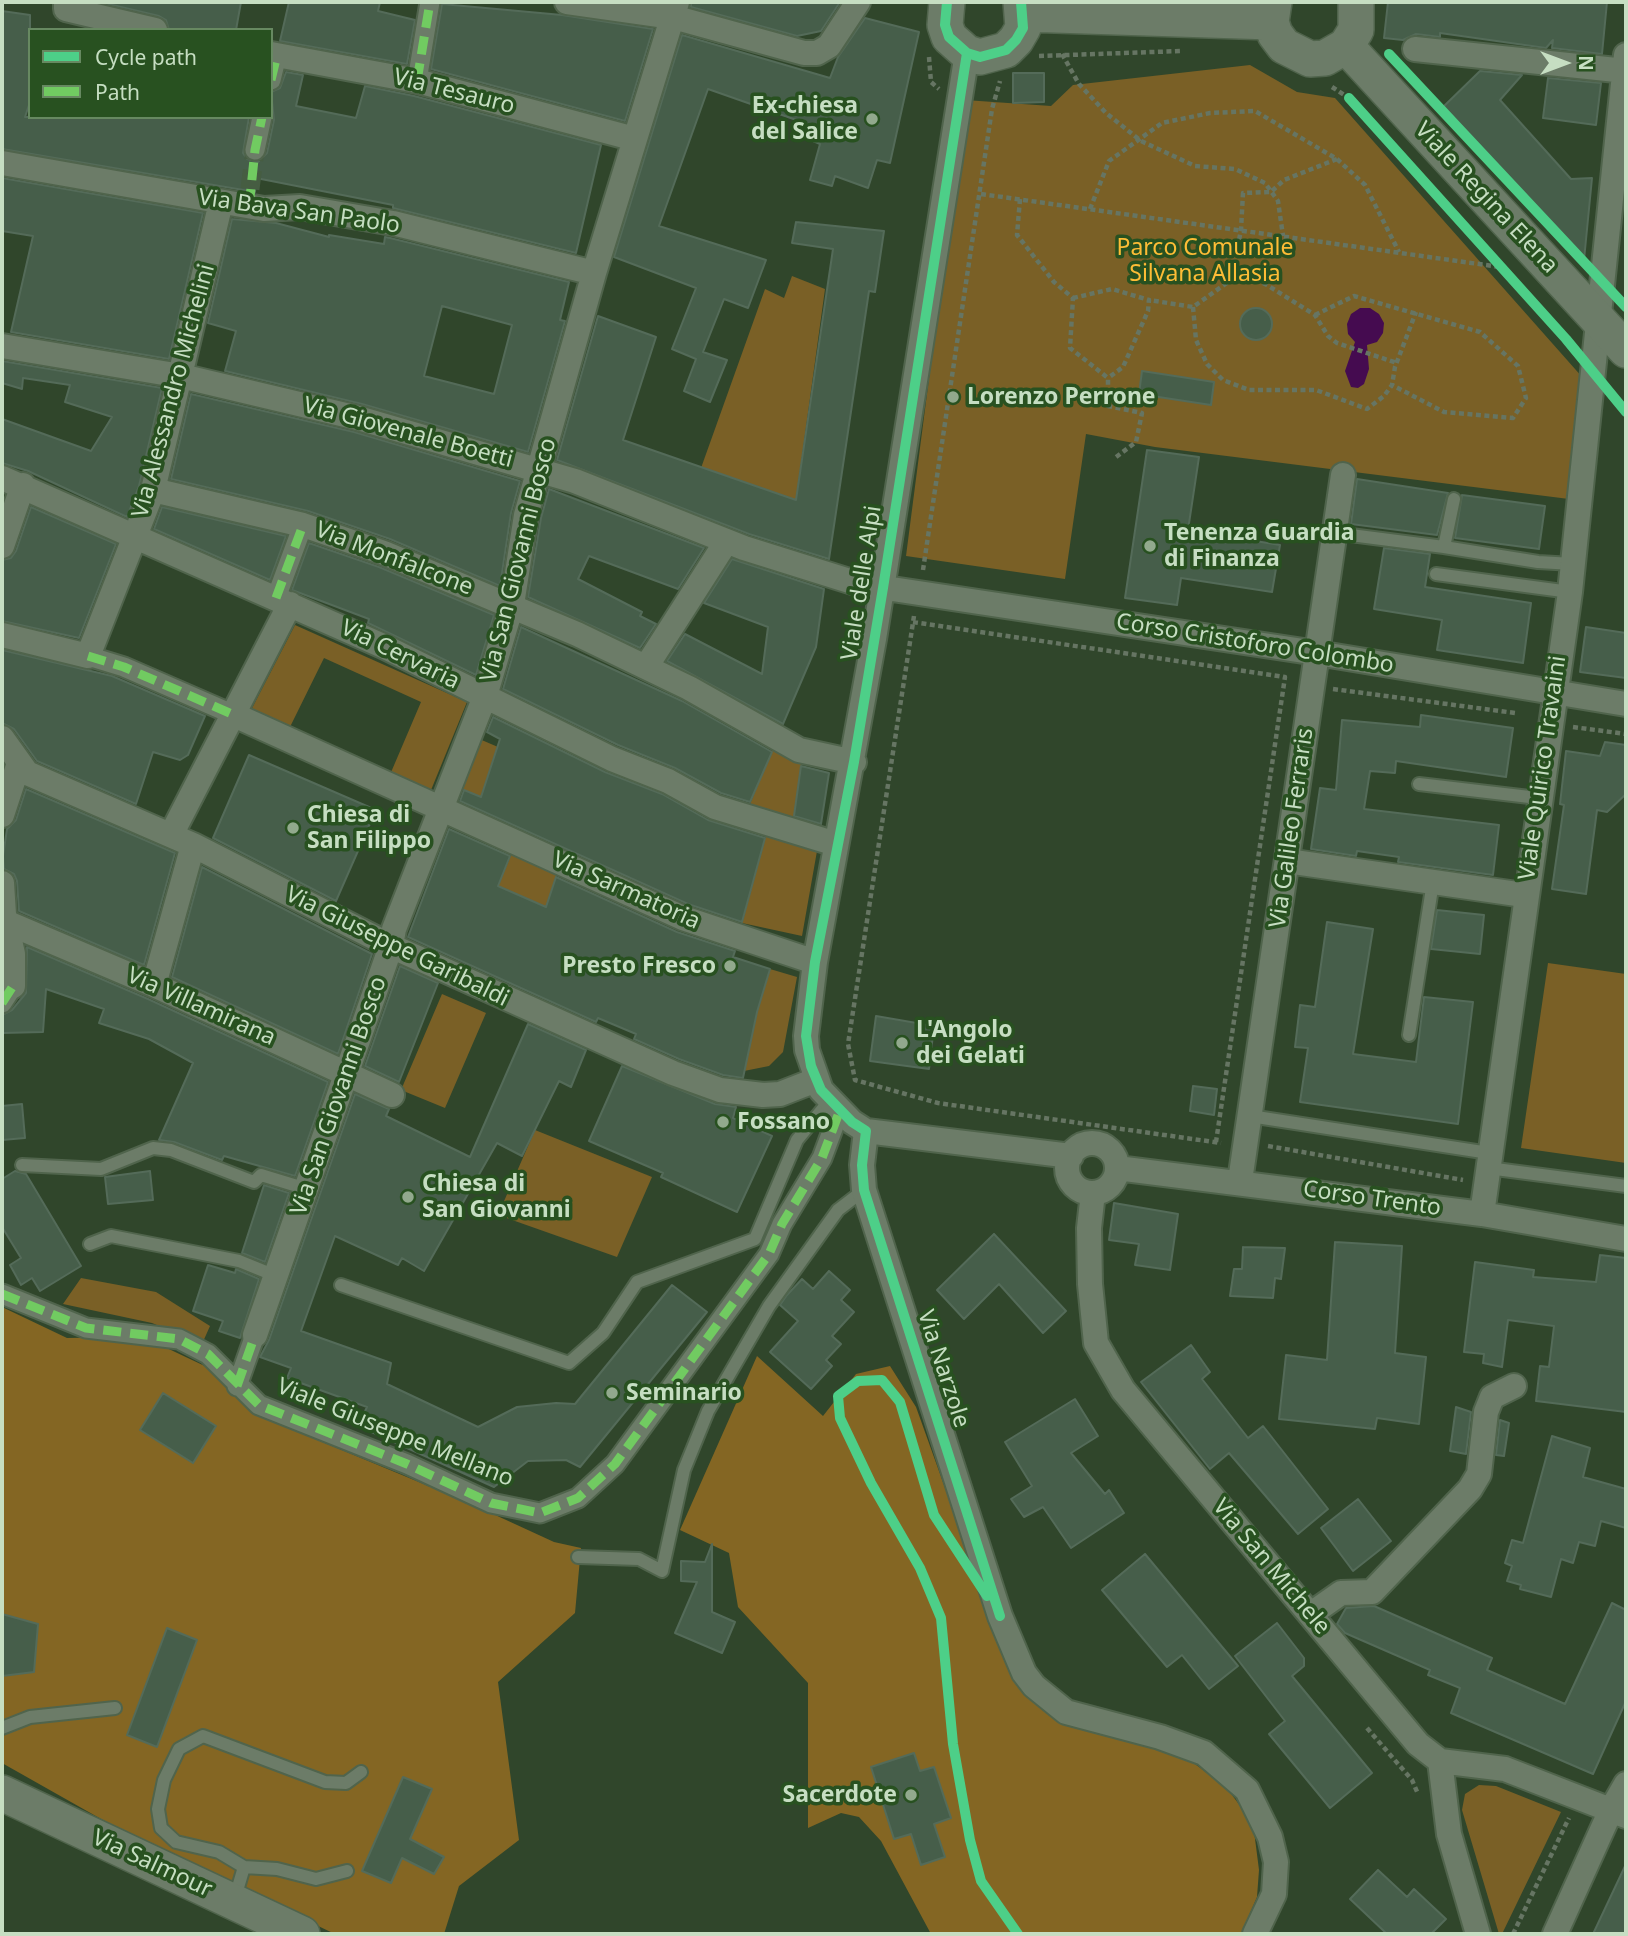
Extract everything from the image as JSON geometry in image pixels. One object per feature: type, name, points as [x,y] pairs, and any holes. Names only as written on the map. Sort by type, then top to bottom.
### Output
[{"type":"main road","points":[[947,2],[945,25],[949,37],[967,53],[987,56],[1006,50],[1023,28],[1023,8],[1070,8],[1272,12],[1283,46],[1296,55],[1310,59],[1325,58],[1346,46],[1356,30],[1356,2]]},
{"type":"main road","name":"Viale Regina Elena","points":[[1346,46],[1626,350]]},
{"type":"main road","name":"Via Salmour","points":[[2,1793],[302,1934]]},
{"type":"street","points":[[66,2],[66,9],[147,28]]},
{"type":"street","points":[[416,81],[430,2]]},
{"type":"street","points":[[567,2],[675,10],[804,53],[817,53],[830,46],[853,8]]},
{"type":"street","name":"Via San Giovanni Bosco","points":[[237,1386],[391,946],[394,929],[485,696],[512,605],[526,515],[594,273],[675,10]]},
{"type":"street","points":[[1415,49],[1626,65]]},
{"type":"street","name":"Viale delle Alpi","points":[[829,1096],[806,1036],[815,962],[854,762],[967,53]]},
{"type":"street","name":"Via Tesauro","points":[[274,55],[416,81],[635,139]]},
{"type":"street","name":"Viale Quirico Travaini","points":[[1482,1214],[1524,895],[1570,592],[1599,321],[1603,259],[1626,65]]},
{"type":"street","points":[[255,150],[262,119]]},
{"type":"street","name":"Via Bava San Paolo","points":[[2,163],[221,202],[250,198],[394,223],[594,273]]},
{"type":"street","name":"Via Alessandro Michelini","points":[[88,656],[153,490],[221,202]]},
{"type":"street","name":"Via Giovenale Boetti","points":[[2,346],[181,376],[358,418],[540,470],[726,542],[859,584],[883,588]]},
{"type":"street","name":"Via Galileo Ferraris","points":[[1240,1181],[1343,475]]},
{"type":"street","points":[[2,546],[12,482]]},
{"type":"street","name":"Via Cervaria","points":[[12,482],[283,601],[612,759],[668,781],[715,807],[836,844]]},
{"type":"street","name":"Via Monfalcone","points":[[153,490],[303,525],[384,553],[512,605],[646,667],[799,750],[854,762]]},
{"type":"street","points":[[154,985],[182,840],[232,714],[283,601],[303,525]]},
{"type":"street","points":[[646,667],[726,542]]},
{"type":"street","name":"Corso Cristoforo Colombo","points":[[883,588],[1317,653],[1626,704]]},
{"type":"street","points":[[2,635],[124,667],[232,714]]},
{"type":"street","name":"Via Sarmatoria","points":[[232,714],[683,918],[815,962]]},
{"type":"street","name":"Via Giuseppe Garibaldi","points":[[2,737],[27,773],[182,840],[391,946],[673,1073],[720,1090],[829,1096]]},
{"type":"street","points":[[2,815],[19,763]]},
{"type":"street","points":[[1287,861],[1524,895]]},
{"type":"street","points":[[2,883],[4,914],[13,954],[7,995]]},
{"type":"street","name":"Via Villamirana","points":[[8,923],[154,985],[392,1095]]},
{"type":"street","points":[[829,1096],[866,1131],[1071,1156]]},
{"type":"street","name":"Viale Giuseppe Mellano","points":[[2,1294],[86,1328],[179,1339],[208,1354],[237,1386],[259,1405],[407,1464],[491,1503],[540,1513],[578,1497],[615,1464],[769,1254],[782,1224],[822,1158],[829,1096]]},
{"type":"street","name":"Via Narzole","points":[[866,1131],[862,1165],[864,1190],[1000,1616],[1024,1673],[1034,1686],[1066,1712],[1160,1737],[1204,1753],[1247,1790],[1270,1837],[1276,1862],[1274,1894],[1255,1934]]},
{"type":"street","points":[[1098,1143],[1112,1152],[1117,1168],[1107,1188],[1093,1193],[1073,1184],[1068,1170],[1071,1156],[1083,1145],[1098,1143]]},
{"type":"street","name":"Corso Trento","points":[[1117,1168],[1240,1181],[1482,1214],[1626,1240]]},
{"type":"street","name":"Via San Michele","points":[[1093,1193],[1089,1228],[1090,1284],[1096,1343],[1123,1390],[1418,1744],[1440,1761]]},
{"type":"street","points":[[1311,1614],[1341,1594],[1372,1592],[1470,1489],[1479,1474],[1486,1412],[1492,1397],[1514,1386]]},
{"type":"street","points":[[1478,1934],[1449,1834],[1440,1761],[1505,1769],[1619,1813]]},
{"type":"street","points":[[1555,1934],[1619,1813],[1626,1784]]},
{"type":"lane","points":[[1444,547],[1454,499]]},
{"type":"lane","points":[[1335,533],[1538,562],[1573,564]]},
{"type":"lane","points":[[1436,574],[1570,592]]},
{"type":"lane","points":[[1419,784],[1538,798]]},
{"type":"lane","points":[[1409,1035],[1433,882]]},
{"type":"lane","points":[[341,1285],[569,1363],[603,1333],[637,1282],[755,1239],[797,1140],[829,1096]]},
{"type":"lane","points":[[1250,1116],[1488,1168],[1626,1186]]},
{"type":"lane","points":[[22,1166],[101,1169],[153,1147],[171,1150],[254,1182],[261,1175],[307,1189]]},
{"type":"lane","points":[[578,1557],[639,1559],[662,1571],[684,1470],[708,1411],[769,1307],[838,1210],[864,1190]]},
{"type":"lane","points":[[90,1244],[111,1236],[239,1261],[276,1276]]},
{"type":"lane","points":[[2,1728],[30,1717],[115,1708]]},
{"type":"lane","points":[[347,1871],[316,1879],[277,1869],[244,1867],[219,1852],[176,1842],[161,1828],[158,1809],[164,1780],[179,1749],[203,1736],[325,1782],[346,1783],[360,1772]]},
{"type":"lane","points":[[234,1902],[244,1867]]},
{"type":"path","points":[[1035,56],[1187,51]]},
{"type":"path","points":[[1062,54],[1079,84],[1106,113],[1141,141],[1195,166],[1235,169],[1265,183],[1278,201],[1283,236]]},
{"type":"path","points":[[1004,76],[997,85],[992,109],[848,1044],[855,1080],[938,1103],[1216,1142],[1246,1142],[1488,1168]]},
{"type":"path","points":[[1326,86],[1336,87],[1349,98],[1566,339],[1626,412]]},
{"type":"path","points":[[1090,209],[1109,161],[1141,141],[1162,123],[1210,113],[1255,111],[1338,159],[1365,185],[1399,252]]},
{"type":"path","points":[[1231,280],[1241,230],[1243,193],[1271,192],[1284,180],[1338,159]]},
{"type":"path","points":[[981,194],[1501,267]]},
{"type":"path","points":[[1020,199],[1017,235],[1054,282],[1073,298]]},
{"type":"path","points":[[1073,298],[1112,289],[1149,300],[1192,307],[1231,280],[1249,276],[1315,315],[1328,336],[1338,343],[1397,363]]},
{"type":"path","points":[[1315,315],[1354,296],[1480,332],[1518,366],[1526,398],[1513,418],[1444,412],[1392,385]]},
{"type":"path","points":[[1073,298],[1070,348],[1108,378]]},
{"type":"path","points":[[1108,378],[1123,367],[1148,311],[1149,300]]},
{"type":"path","points":[[1192,307],[1196,340],[1206,364],[1223,380],[1249,390],[1316,390],[1367,409],[1384,396],[1392,385],[1397,363],[1416,312]]},
{"type":"path","points":[[1108,378],[1108,406],[1142,413],[1136,442],[1116,457]]},
{"type":"path","points":[[914,622],[1285,677],[1216,1142]]},
{"type":"path","points":[[1283,686],[1312,687],[1526,715],[1533,722],[1532,736],[1561,740],[1573,726],[1626,734]]},
{"type":"path","points":[[1367,1728],[1412,1780],[1420,1799]]},
{"type":"path","points":[[1513,1934],[1573,1809]]},
{"type":"green space","name":"Parco Comunale Silvana Allasia","points":[[1250,65],[1297,92],[1335,98],[1583,378],[1569,499],[1155,447],[1086,434],[1065,579],[906,556],[965,100],[1051,106],[1073,85]]},
{"type":"green space","points":[[792,276],[825,289],[796,500],[701,468],[765,289],[784,298]]},
{"type":"green space","points":[[295,625],[467,702],[429,795],[389,777],[421,702],[324,658],[289,729],[251,710]]},
{"type":"green space","points":[[477,738],[498,747],[492,772],[481,798],[459,788]]},
{"type":"green space","points":[[773,747],[802,762],[794,820],[750,804]]},
{"type":"green space","points":[[766,835],[817,851],[802,936],[742,923]]},
{"type":"green space","points":[[513,850],[559,868],[546,907],[498,886]]},
{"type":"green space","points":[[1548,963],[1626,974],[1626,1163],[1521,1148]]},
{"type":"green space","points":[[770,969],[797,977],[783,1052],[769,1066],[744,1071],[757,1012]]},
{"type":"green space","points":[[442,994],[486,1013],[445,1108],[401,1090]]},
{"type":"green space","points":[[535,1130],[652,1177],[617,1257],[498,1215]]},
{"type":"green space","points":[[81,1278],[156,1292],[210,1326],[202,1344],[152,1323],[63,1304]]},
{"type":"green space","points":[[1479,1785],[1496,1786],[1561,1812],[1502,1934],[1499,1934],[1462,1810],[1465,1794]]},
{"type":"shaded area","points":[[1360,308],[1370,308],[1379,314],[1384,323],[1383,333],[1377,342],[1367,345],[1369,369],[1364,384],[1358,388],[1351,387],[1345,371],[1355,342],[1348,334],[1347,324],[1351,314]]},
{"type":"shaded area","points":[[2,1307],[67,1338],[127,1337],[154,1342],[209,1368],[244,1404],[260,1416],[467,1502],[554,1542],[581,1548],[575,1613],[498,1682],[519,1840],[459,1886],[444,1934],[335,1934],[147,1845],[2,1763]]},
{"type":"shaded area","points":[[757,1356],[823,1416],[856,1374],[890,1366],[916,1407],[1014,1680],[1172,1747],[1226,1787],[1253,1823],[1259,1870],[1257,1897],[1241,1934],[931,1934],[881,1841],[859,1817],[841,1813],[808,1828],[808,1683],[738,1607],[729,1553],[680,1530]]},
{"type":"building","points":[[100,2],[241,2],[236,28],[168,28],[166,20]]},
{"type":"building","points":[[289,2],[380,2],[378,11],[415,20],[407,64],[280,41]]},
{"type":"building","points":[[691,2],[840,2],[821,31],[797,36],[691,7]]},
{"type":"building","points":[[1388,2],[1607,2],[1602,54],[1552,48],[1553,40],[1546,48],[1440,33],[1440,37],[1416,34],[1403,40],[1384,38]]},
{"type":"building","points":[[442,4],[562,15],[653,29],[625,121],[431,69]]},
{"type":"building","points":[[2,11],[30,15],[28,108],[25,117],[28,119],[249,119],[243,153],[247,159],[258,162],[267,153],[274,120],[273,91],[280,88],[286,72],[303,75],[296,106],[356,118],[365,86],[414,96],[601,145],[576,253],[393,208],[393,205],[256,178],[255,192],[2,149]]},
{"type":"building","points":[[865,18],[919,32],[890,163],[877,160],[868,188],[835,176],[832,186],[810,180],[820,144],[799,135],[802,122],[708,89],[659,226],[766,260],[748,308],[724,299],[703,352],[727,360],[710,402],[684,391],[696,359],[672,349],[696,288],[614,257],[682,35],[830,78],[838,57]]},
{"type":"building","points":[[1480,71],[1522,75],[1500,100],[1571,179],[1592,178],[1584,260],[1443,107]]},
{"type":"building","points":[[1013,73],[1044,73],[1044,102],[1013,103]]},
{"type":"building","points":[[1548,78],[1601,83],[1596,125],[1543,118]]},
{"type":"building","points":[[2,178],[203,213],[169,359],[11,332],[33,236],[2,231]]},
{"type":"building","points":[[232,219],[276,223],[329,237],[384,244],[385,237],[569,282],[560,320],[565,321],[528,452],[362,404],[225,371],[236,331],[208,323]],"holes":[[[442,306],[512,325],[494,394],[424,376]]]},
{"type":"building","points":[[796,222],[884,231],[875,292],[869,291],[829,559],[749,534],[557,460],[598,316],[656,337],[623,440],[796,500],[833,249],[792,243]]},
{"type":"building","points":[[1256,308],[1267,313],[1272,324],[1267,335],[1256,340],[1245,335],[1240,324],[1245,313]]},
{"type":"building","points":[[2,361],[162,388],[139,486],[127,517],[28,471],[2,463],[2,419],[91,451],[112,417],[65,402],[70,385],[23,378],[22,389],[2,383]]},
{"type":"building","points":[[1142,371],[1214,382],[1211,405],[1139,394]]},
{"type":"building","points":[[191,394],[354,432],[520,481],[511,513],[500,586],[390,539],[308,511],[171,479]]},
{"type":"building","points":[[1147,450],[1199,457],[1188,530],[1280,545],[1272,592],[1181,578],[1177,605],[1125,598]]},
{"type":"building","points":[[1357,479],[1448,493],[1437,535],[1351,524]]},
{"type":"building","points":[[549,489],[704,548],[678,589],[589,556],[578,579],[642,612],[640,616],[656,624],[640,648],[528,597],[541,518]]},
{"type":"building","points":[[1462,495],[1545,506],[1539,549],[1455,538]]},
{"type":"building","points":[[31,507],[116,544],[79,638],[2,621],[2,560],[11,558],[16,551]]},
{"type":"building","points":[[162,507],[286,536],[270,580],[154,529]]},
{"type":"building","points":[[309,543],[379,567],[494,615],[476,675],[368,623],[369,619],[292,590]]},
{"type":"building","points":[[1384,548],[1430,554],[1425,587],[1531,603],[1523,663],[1437,650],[1442,620],[1374,609]]},
{"type":"building","points":[[732,559],[824,589],[816,647],[783,724],[667,661],[685,634],[762,674],[768,627],[704,603]]},
{"type":"building","points":[[521,627],[682,701],[772,752],[750,802],[721,793],[675,768],[618,745],[503,689]]},
{"type":"building","points":[[1586,627],[1626,633],[1626,678],[1580,672]]},
{"type":"building","points":[[2,650],[112,676],[205,716],[188,755],[180,760],[153,752],[136,804],[37,761],[14,729],[2,723]]},
{"type":"building","points":[[1421,715],[1513,728],[1506,777],[1396,761],[1395,773],[1370,771],[1364,809],[1499,825],[1493,875],[1398,862],[1399,857],[1357,851],[1356,856],[1311,849],[1320,788],[1336,790],[1342,720],[1420,727]]},
{"type":"building","points":[[493,717],[605,772],[662,794],[708,820],[765,838],[742,922],[688,904],[460,801],[464,790],[481,797],[500,739],[487,732]]},
{"type":"building","points":[[1605,742],[1626,745],[1626,794],[1607,812],[1597,810],[1586,894],[1552,889],[1564,805],[1560,804],[1566,751],[1600,756]]},
{"type":"building","name":"Chiesa di San Filippo","points":[[249,755],[376,810],[336,901],[213,838]]},
{"type":"building","points":[[801,766],[829,773],[821,824],[794,816]]},
{"type":"building","points":[[26,789],[175,853],[144,965],[19,911],[17,881],[14,874],[4,869],[3,856],[7,829],[16,820]]},
{"type":"building","points":[[449,829],[510,856],[498,886],[546,907],[556,877],[677,932],[735,951],[733,957],[770,969],[757,1012],[743,1078],[723,1075],[679,1059],[634,1039],[636,1034],[598,1018],[596,1022],[408,937]]},
{"type":"building","points":[[202,867],[372,954],[338,1054],[172,977]]},
{"type":"building","points":[[1437,910],[1484,915],[1480,954],[1431,949]]},
{"type":"building","points":[[1327,922],[1373,929],[1353,1054],[1416,1062],[1424,997],[1473,1002],[1458,1124],[1300,1102],[1308,1048],[1295,1047],[1300,1005],[1315,1007]]},
{"type":"building","points":[[27,947],[328,1082],[295,1176],[224,1156],[222,1160],[174,1142],[159,1140],[193,1063],[149,1039],[99,1023],[104,1009],[46,989],[43,1032],[2,1033],[2,1015],[12,1010],[26,993]]},
{"type":"building","points":[[400,966],[438,983],[399,1082],[365,1066]]},
{"type":"building","name":"L'Angolo dei Gelati","points":[[876,1016],[934,1026],[929,1069],[870,1061]]},
{"type":"building","points":[[528,1024],[586,1050],[571,1087],[559,1081],[522,1156],[497,1143],[424,1271],[402,1258],[398,1265],[335,1236],[301,1331],[391,1363],[387,1384],[478,1427],[517,1407],[575,1404],[672,1285],[707,1312],[580,1467],[566,1460],[528,1461],[494,1487],[358,1426],[367,1407],[287,1378],[291,1368],[260,1357],[269,1340],[355,1094],[389,1109],[386,1116],[470,1157]]},
{"type":"building","points":[[622,1066],[715,1104],[736,1107],[733,1118],[772,1136],[737,1212],[661,1177],[663,1173],[589,1141]]},
{"type":"building","points":[[1193,1086],[1217,1089],[1214,1115],[1190,1111]]},
{"type":"building","points":[[22,1104],[25,1138],[2,1140],[2,1106]]},
{"type":"building","points":[[15,1171],[26,1174],[81,1266],[40,1291],[32,1278],[21,1285],[10,1265],[21,1258],[2,1227],[2,1179]]},
{"type":"building","points":[[150,1171],[153,1200],[108,1204],[105,1177]]},
{"type":"building","points":[[264,1185],[289,1193],[265,1262],[242,1253]]},
{"type":"building","points":[[1114,1203],[1178,1214],[1170,1270],[1135,1265],[1139,1244],[1109,1240]]},
{"type":"building","points":[[994,1234],[1066,1311],[1043,1333],[999,1284],[964,1319],[937,1290]]},
{"type":"building","points":[[1335,1242],[1402,1246],[1395,1353],[1426,1357],[1419,1424],[1377,1418],[1375,1429],[1279,1419],[1286,1355],[1327,1360]]},
{"type":"building","points":[[1243,1247],[1285,1248],[1281,1279],[1275,1278],[1273,1298],[1230,1296],[1234,1269],[1242,1269]]},
{"type":"building","points":[[1600,1255],[1626,1258],[1626,1412],[1536,1401],[1540,1366],[1549,1367],[1554,1326],[1508,1320],[1502,1367],[1483,1363],[1484,1354],[1464,1352],[1475,1262],[1534,1270],[1533,1277],[1596,1282]]},
{"type":"building","points":[[208,1265],[235,1273],[236,1269],[259,1279],[240,1338],[219,1331],[223,1321],[193,1311]]},
{"type":"building","points":[[829,1271],[850,1290],[841,1300],[854,1312],[832,1336],[841,1344],[826,1360],[832,1366],[811,1389],[770,1352],[798,1321],[780,1305],[787,1295],[802,1279],[813,1289]]},
{"type":"building","points":[[1191,1345],[1210,1372],[1202,1379],[1248,1438],[1263,1426],[1328,1509],[1298,1534],[1229,1453],[1210,1469],[1141,1382]]},
{"type":"building","points":[[163,1393],[216,1426],[193,1463],[140,1430]]},
{"type":"building","points":[[1075,1399],[1098,1436],[1071,1453],[1105,1494],[1109,1490],[1124,1513],[1071,1548],[1043,1507],[1024,1517],[1011,1499],[1032,1486],[1005,1442]]},
{"type":"building","points":[[1456,1407],[1471,1412],[1466,1454],[1450,1451]]},
{"type":"building","points":[[1500,1420],[1509,1423],[1504,1456],[1496,1455]]},
{"type":"building","points":[[1552,1436],[1590,1448],[1583,1477],[1626,1489],[1626,1528],[1601,1521],[1595,1546],[1579,1542],[1573,1563],[1561,1559],[1551,1597],[1520,1589],[1521,1585],[1507,1581],[1512,1566],[1505,1563],[1512,1540],[1523,1543]]},
{"type":"building","points":[[1358,1499],[1391,1541],[1353,1571],[1321,1528]]},
{"type":"building","points":[[712,1544],[712,1612],[735,1622],[722,1653],[675,1633],[697,1582],[681,1581],[681,1561],[705,1562]]},
{"type":"building","points":[[1145,1554],[1238,1666],[1209,1689],[1182,1655],[1167,1667],[1102,1590]]},
{"type":"building","points":[[1612,1603],[1626,1610],[1626,1701],[1593,1774],[1451,1713],[1460,1688],[1428,1675],[1430,1670],[1345,1633],[1337,1624],[1346,1608],[1374,1606],[1492,1658],[1487,1670],[1565,1704]]},
{"type":"building","points":[[2,1614],[38,1624],[34,1672],[2,1676]]},
{"type":"building","points":[[1277,1623],[1304,1658],[1304,1666],[1292,1676],[1372,1773],[1330,1808],[1269,1734],[1285,1721],[1235,1656]]},
{"type":"building","points":[[167,1628],[197,1640],[157,1747],[127,1735]]},
{"type":"building","name":"Sacerdote","points":[[914,1753],[920,1771],[934,1767],[951,1818],[934,1824],[945,1857],[921,1865],[911,1834],[894,1839],[871,1767]]},
{"type":"building","points":[[403,1777],[432,1789],[410,1839],[444,1857],[434,1874],[402,1858],[391,1883],[362,1871]]},
{"type":"building","points":[[1626,1864],[1626,1934],[1593,1934]]},
{"type":"building","points":[[1378,1870],[1407,1897],[1414,1889],[1446,1919],[1431,1934],[1387,1934],[1350,1899]]},
{"type":"tunnel","points":[[250,189],[255,150]]},
{"type":"marked path","points":[[417,81],[430,2]]},
{"type":"marked path","points":[[273,72],[277,55]]},
{"type":"marked path","points":[[249,207],[255,150],[262,119]]},
{"type":"marked path","points":[[276,598],[303,525]]},
{"type":"marked path","points":[[88,656],[124,667],[232,714]]},
{"type":"marked path","points":[[2,1003],[13,986]]},
{"type":"marked path","points":[[2,1294],[86,1328],[179,1339],[208,1354],[259,1405],[407,1464],[491,1503],[540,1513],[578,1498],[615,1464],[769,1254],[782,1224],[822,1158],[840,1110]]},
{"type":"marked path","points":[[237,1386],[255,1335]]},
{"type":"cycle path","points":[[947,2],[945,25],[949,37],[967,53],[980,57],[1006,50],[1016,40],[1023,28],[1021,2]]},
{"type":"cycle path","points":[[967,53],[883,588],[854,762],[815,962],[806,1036],[811,1066],[821,1090],[852,1122],[866,1131],[862,1165],[864,1190],[1000,1616]]},
{"type":"cycle path","points":[[1389,54],[1626,307]]},
{"type":"cycle path","points":[[1349,98],[1566,339],[1626,412]]},
{"type":"cycle path","points":[[987,1596],[934,1515],[900,1402],[882,1380],[858,1381],[838,1396],[840,1418],[871,1483],[920,1568],[941,1618],[953,1744],[970,1840],[981,1881],[1018,1934]]},
{"type":"place","name":"Ex-chiesa del Salice","points":[[872,119]]},
{"type":"place","name":"Lorenzo Perrone","points":[[953,397]]},
{"type":"place","name":"Tenenza Guardia di Finanza","points":[[1150,546]]},
{"type":"place","name":"Chiesa di San Filippo","points":[[293,828]]},
{"type":"place","name":"Presto Fresco","points":[[730,966]]},
{"type":"place","name":"L'Angolo dei Gelati","points":[[902,1043]]},
{"type":"place","name":"Fossano","points":[[723,1122]]},
{"type":"place","name":"Chiesa di San Giovanni","points":[[408,1197]]},
{"type":"place","name":"Seminario","points":[[612,1393]]},
{"type":"place","name":"Sacerdote","points":[[911,1795]]}]
